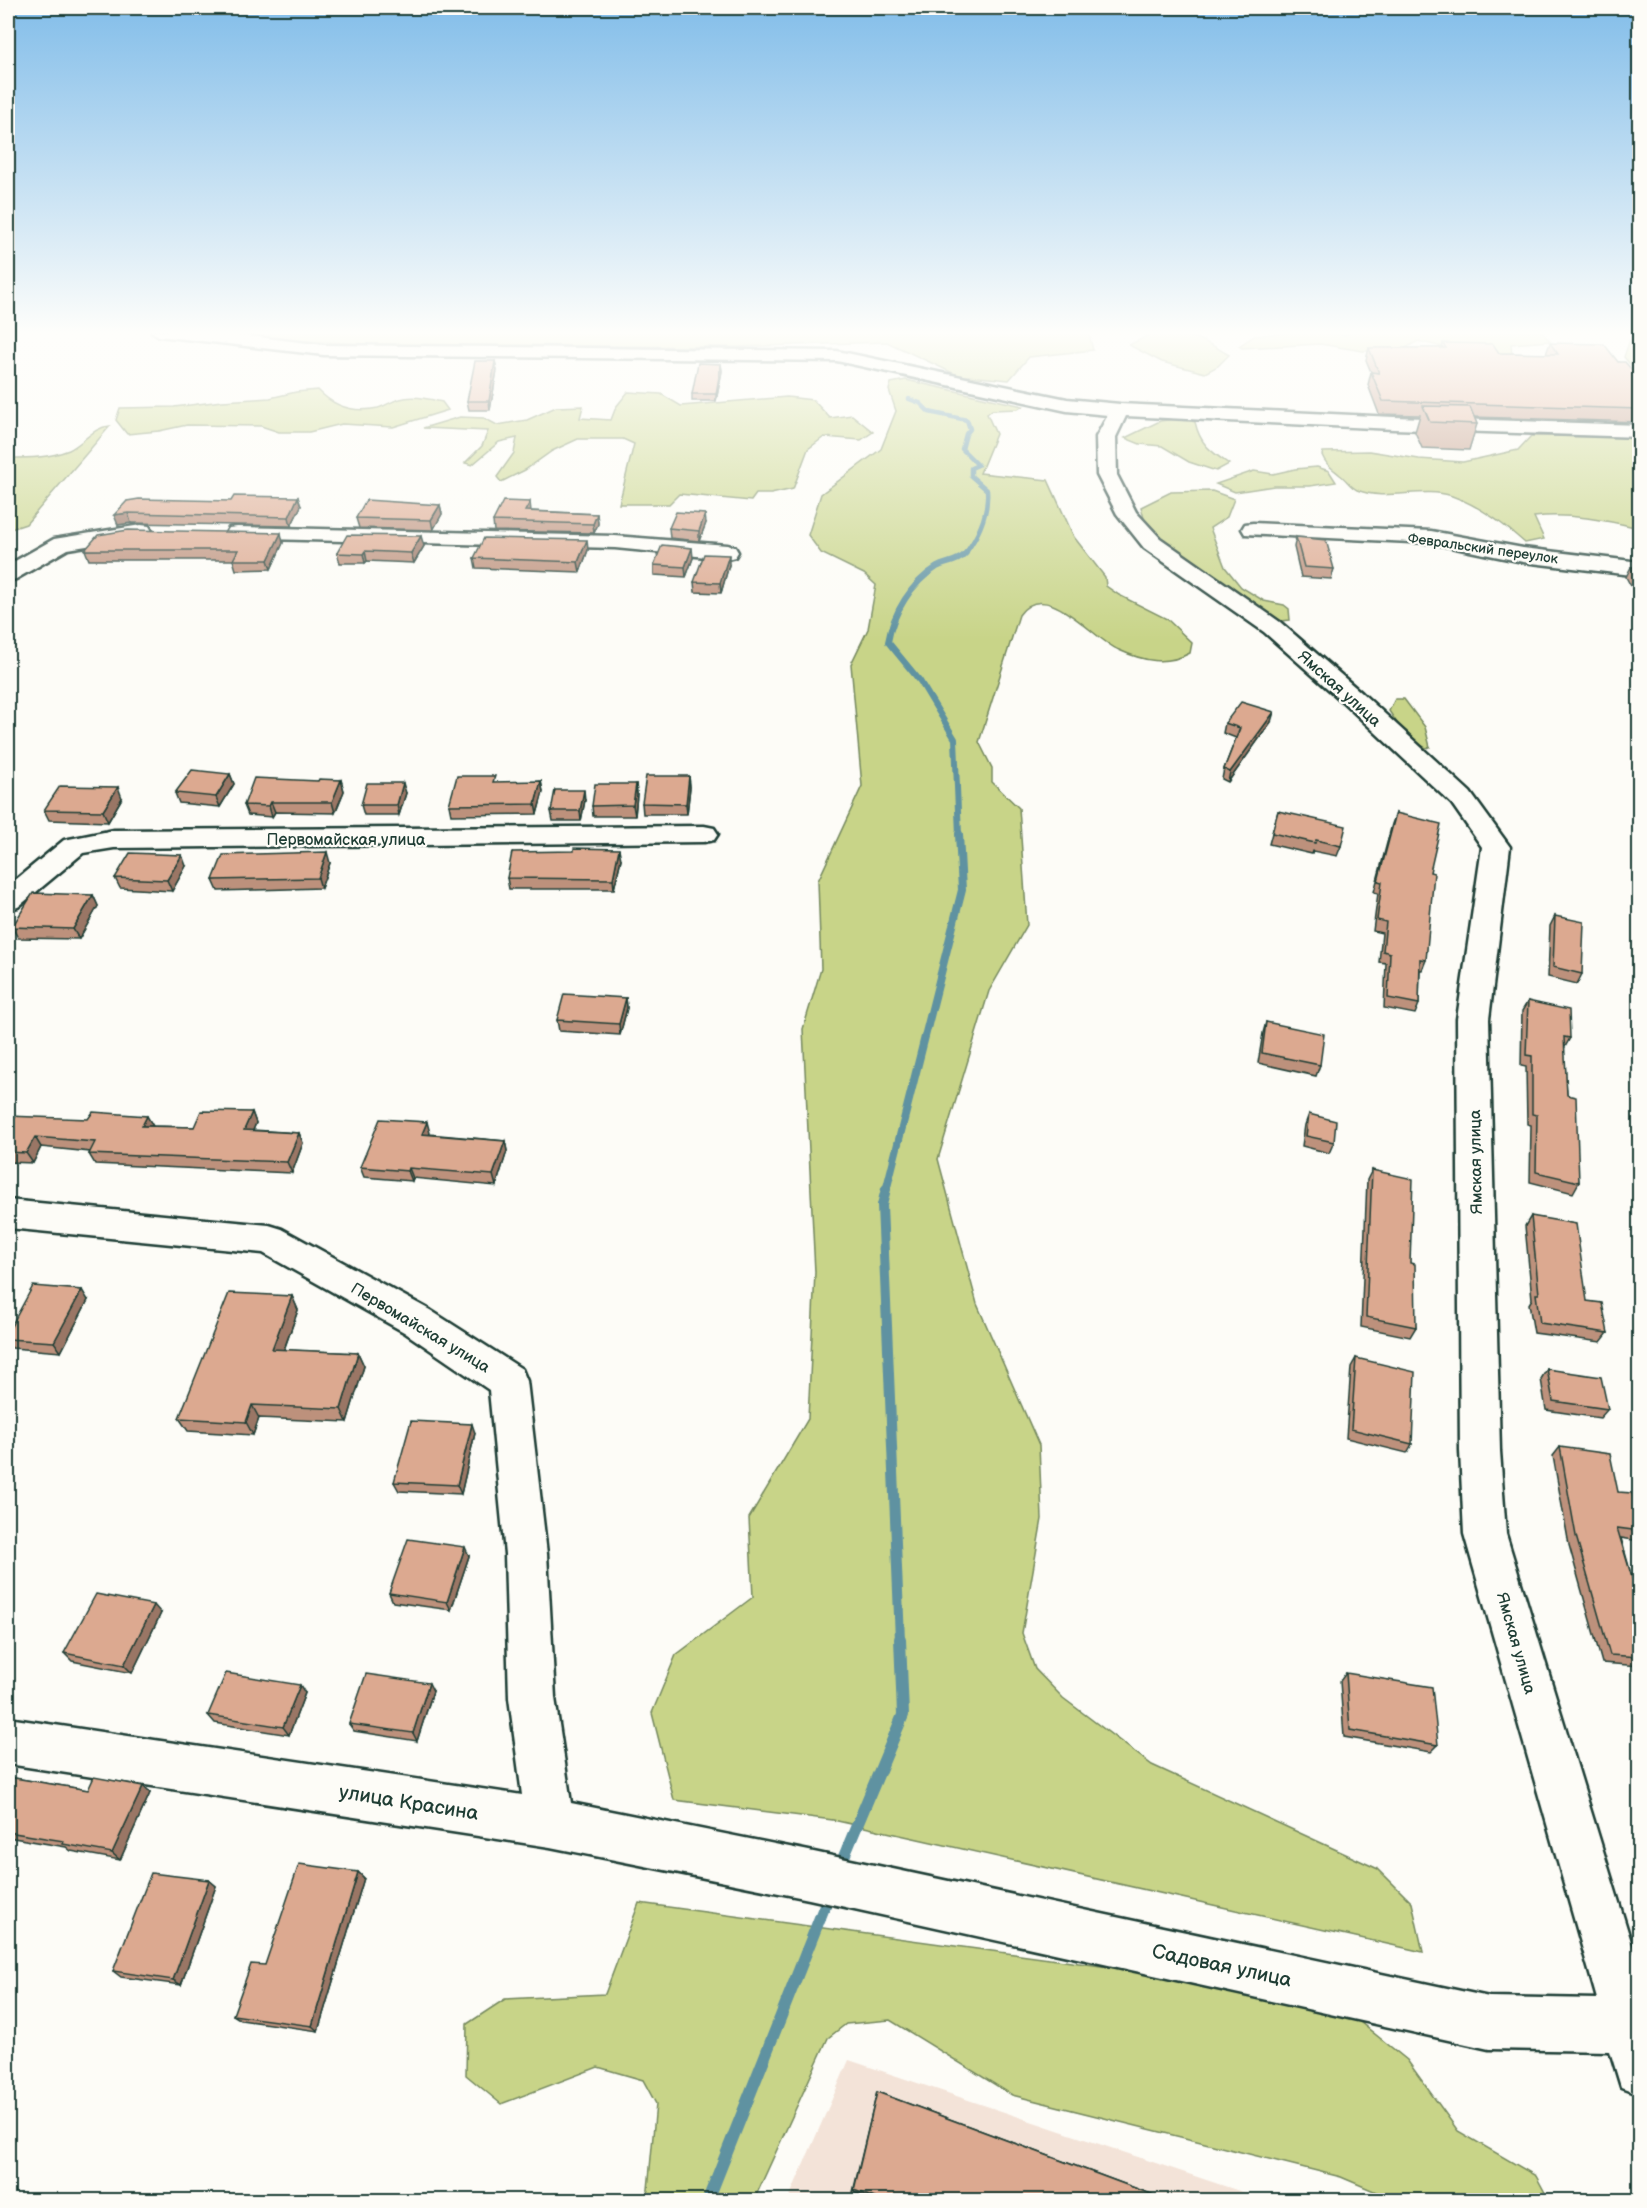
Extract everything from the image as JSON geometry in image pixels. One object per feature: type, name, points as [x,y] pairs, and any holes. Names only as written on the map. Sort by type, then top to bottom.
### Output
[{"type":"street","name":"Ямская улица","points":[[1108,434],[1107,475],[1127,514],[1152,543],[1272,627],[1353,698],[1461,798],[1496,847],[1473,1019],[1480,1451],[1485,1534],[1636,2039]]},
{"type":"street","name":"Февральский переулок","points":[[1253,528],[1431,537],[1523,555],[1640,569]]},
{"type":"street","points":[[8,574],[62,544],[131,531],[165,532]]},
{"type":"street","points":[[222,533],[615,542],[727,552]]},
{"type":"street","name":"Первомайская улица","points":[[8,900],[74,846],[114,839],[704,834]]},
{"type":"street","name":"Первомайская улица","points":[[8,1214],[269,1239],[417,1322],[508,1381],[526,1554],[532,1698],[550,1824]]},
{"type":"street","name":"улица Красина","points":[[8,1741],[550,1824],[809,1875]]},
{"type":"street","name":"Садовая улица","points":[[809,1875],[1489,2023],[1636,2039]]},
{"type":"shaded area","points":[[849,2060],[1266,2200],[788,2200]]},
{"type":"green space","points":[[91,434],[103,434],[26,524],[8,530],[8,458],[54,455],[74,447]]},
{"type":"green space","points":[[487,434],[870,434],[861,440],[824,437],[808,449],[793,489],[771,494],[756,494],[751,501],[679,494],[669,504],[619,504],[634,444],[623,439],[578,439],[552,451],[525,470],[501,482],[497,477],[514,453],[517,438],[499,442],[472,465],[465,463],[482,446]]},
{"type":"green space","points":[[887,434],[996,434],[980,473],[1048,480],[1074,537],[1105,577],[1106,586],[1167,619],[1192,643],[1190,653],[1181,657],[1163,661],[1146,659],[1128,654],[1108,644],[1055,606],[1042,602],[1030,605],[1019,615],[979,742],[992,768],[992,782],[1019,808],[1027,925],[989,991],[938,1159],[977,1304],[1039,1445],[1042,1519],[1022,1633],[1035,1669],[1063,1698],[1152,1765],[1378,1869],[1412,1903],[1423,1952],[833,1820],[674,1800],[652,1713],[676,1655],[753,1597],[749,1518],[808,1419],[815,1272],[803,1029],[821,969],[818,881],[862,786],[851,664],[868,629],[876,585],[864,574],[821,553],[808,535],[821,494],[881,449]]},
{"type":"green space","points":[[1133,434],[1199,434],[1207,446],[1229,464],[1216,471],[1189,462],[1162,446],[1140,444],[1125,438]]},
{"type":"green space","points":[[1531,436],[1639,437],[1639,528],[1574,517],[1534,517],[1544,539],[1525,543],[1491,516],[1452,496],[1440,493],[1380,495],[1357,490],[1325,461],[1322,455],[1323,452],[1369,451],[1419,459],[1463,462],[1518,450]]},
{"type":"green space","points":[[1317,467],[1329,471],[1336,482],[1310,486],[1274,486],[1235,492],[1216,484],[1254,471],[1273,474]]},
{"type":"green space","points":[[1212,491],[1234,499],[1227,517],[1210,528],[1225,567],[1241,587],[1264,601],[1284,605],[1289,609],[1290,620],[1281,621],[1248,602],[1163,542],[1145,522],[1141,507],[1171,492]]},
{"type":"green space","points":[[1395,699],[1404,699],[1425,727],[1430,747],[1426,748],[1407,738],[1389,711]]},
{"type":"green space","points":[[639,1903],[1329,1997],[1407,2060],[1458,2131],[1536,2176],[1549,2200],[1395,2200],[1341,2177],[1012,2095],[890,2020],[846,2024],[828,2038],[754,2200],[647,2200],[656,2104],[643,2080],[598,2067],[501,2104],[466,2075],[467,2024],[505,1999],[605,1994]]},
{"type":"building","points":[[234,496],[298,497],[289,517],[128,513],[114,515],[127,501],[139,499],[231,501]]},
{"type":"building","points":[[366,500],[440,505],[431,520],[356,518]]},
{"type":"building","points":[[503,501],[530,502],[525,511],[597,514],[593,524],[493,521]]},
{"type":"building","points":[[676,512],[705,514],[699,531],[669,528]]},
{"type":"building","points":[[128,530],[281,533],[268,560],[233,560],[238,550],[85,550],[98,535]]},
{"type":"building","points":[[347,535],[421,536],[411,553],[365,551],[363,554],[337,553]]},
{"type":"building","points":[[1296,537],[1326,540],[1334,569],[1304,567]]},
{"type":"building","points":[[484,538],[587,540],[578,562],[474,558]]},
{"type":"building","points":[[662,545],[692,548],[685,567],[654,565]]},
{"type":"building","points":[[704,554],[729,555],[720,583],[694,582]]},
{"type":"building","points":[[1631,567],[1640,568],[1640,584]]},
{"type":"building","points":[[1241,702],[1274,712],[1230,772],[1224,769],[1240,728],[1225,723]]},
{"type":"building","points":[[192,770],[230,774],[216,797],[175,793]]},
{"type":"building","points":[[457,776],[495,776],[493,782],[541,781],[535,804],[449,805]]},
{"type":"building","points":[[646,776],[689,776],[686,804],[642,803]]},
{"type":"building","points":[[254,778],[341,780],[332,802],[271,802],[269,806],[244,805]]},
{"type":"building","points":[[367,783],[403,783],[397,805],[361,805]]},
{"type":"building","points":[[595,784],[636,784],[633,805],[592,806]]},
{"type":"building","points":[[60,786],[118,787],[103,811],[44,810]]},
{"type":"building","points":[[555,790],[584,790],[580,811],[551,811]]},
{"type":"building","points":[[1278,811],[1346,826],[1341,846],[1316,840],[1315,843],[1272,833]]},
{"type":"building","points":[[1396,813],[1441,824],[1430,872],[1434,873],[1426,960],[1420,959],[1419,1004],[1388,998],[1390,953],[1383,951],[1386,922],[1377,920],[1382,882],[1378,881]]},
{"type":"building","points":[[574,848],[619,849],[613,879],[507,878],[512,852],[574,851]]},
{"type":"building","points":[[327,852],[318,878],[213,880],[223,855]]},
{"type":"building","points":[[130,853],[182,855],[167,880],[115,878]]},
{"type":"building","points":[[33,893],[93,895],[73,929],[12,927]]},
{"type":"building","points":[[1555,916],[1584,922],[1582,974],[1553,967]]},
{"type":"building","points":[[564,994],[626,998],[619,1024],[557,1020]]},
{"type":"building","points":[[1528,1001],[1569,1010],[1570,1038],[1564,1037],[1567,1095],[1576,1097],[1579,1182],[1536,1172],[1537,1115],[1532,1114],[1532,1056],[1526,1055]]},
{"type":"building","points":[[1266,1022],[1324,1034],[1320,1065],[1262,1053]]},
{"type":"building","points":[[201,1111],[252,1112],[244,1130],[299,1133],[287,1162],[89,1154],[95,1142],[35,1137],[26,1153],[8,1152],[8,1116],[88,1119],[93,1112],[147,1116],[142,1126],[194,1127]]},
{"type":"building","points":[[1309,1114],[1336,1121],[1334,1142],[1306,1136]]},
{"type":"building","points":[[380,1119],[427,1122],[422,1134],[505,1141],[493,1175],[409,1168],[408,1171],[360,1167]]},
{"type":"building","points":[[1372,1170],[1413,1179],[1410,1263],[1415,1264],[1416,1327],[1366,1317]]},
{"type":"building","points":[[1531,1216],[1576,1224],[1587,1301],[1602,1303],[1608,1333],[1540,1323]]},
{"type":"building","points":[[33,1286],[82,1290],[54,1342],[8,1339],[8,1332]]},
{"type":"building","points":[[229,1293],[292,1296],[272,1349],[358,1353],[341,1409],[252,1405],[246,1422],[179,1418]]},
{"type":"building","points":[[1356,1358],[1415,1372],[1412,1444],[1351,1429]]},
{"type":"building","points":[[1547,1369],[1601,1377],[1608,1409],[1553,1401]]},
{"type":"building","points":[[411,1421],[472,1424],[457,1485],[394,1482]]},
{"type":"building","points":[[1560,1447],[1610,1454],[1618,1492],[1632,1493],[1640,1531],[1617,1528],[1633,1581],[1640,1581],[1640,1657],[1610,1655],[1576,1536]]},
{"type":"building","points":[[408,1539],[465,1547],[447,1602],[389,1593]]},
{"type":"building","points":[[96,1594],[154,1605],[124,1665],[64,1653]]},
{"type":"building","points":[[226,1673],[300,1685],[283,1727],[208,1715]]},
{"type":"building","points":[[1346,1673],[1432,1687],[1438,1745],[1350,1730]]},
{"type":"building","points":[[366,1674],[429,1683],[413,1733],[349,1724]]},
{"type":"building","points":[[8,1777],[88,1790],[94,1777],[143,1786],[112,1853],[63,1844],[64,1841],[8,1832]]},
{"type":"building","points":[[299,1864],[358,1872],[312,2026],[233,2015],[251,1964],[265,1965]]},
{"type":"building","points":[[151,1873],[209,1880],[173,1980],[113,1971]]},
{"type":"building","points":[[877,2092],[1167,2200],[880,2200],[854,2190]]},
{"type":"waterway","points":[[965,554],[982,524],[987,499],[987,490],[971,476],[971,468],[978,465],[962,449],[966,434]]},
{"type":"waterway","points":[[959,835],[955,739],[920,681],[888,642],[894,620],[911,590],[937,567],[965,554]]},
{"type":"waterway","points":[[886,1191],[962,890],[959,834]]},
{"type":"waterway","points":[[886,1189],[882,1205],[900,1640]]},
{"type":"waterway","points":[[843,1859],[903,1715],[900,1639]]},
{"type":"waterway","points":[[708,2200],[827,1900]]}]
